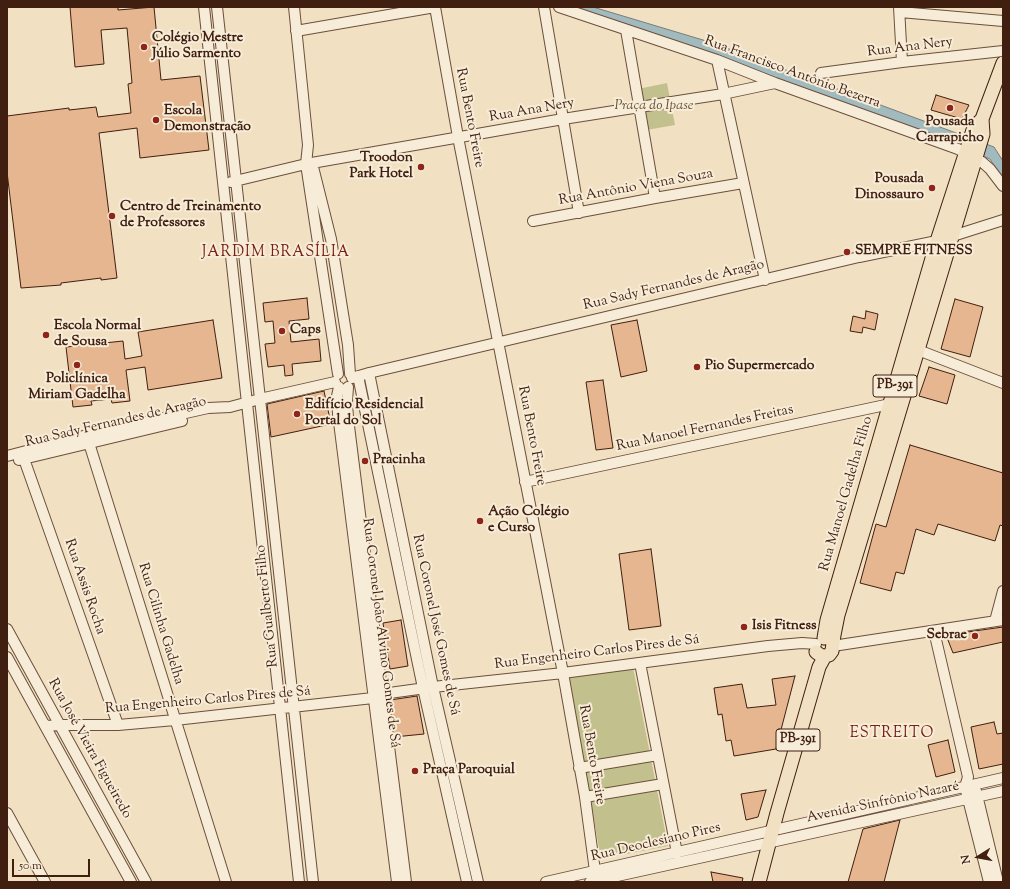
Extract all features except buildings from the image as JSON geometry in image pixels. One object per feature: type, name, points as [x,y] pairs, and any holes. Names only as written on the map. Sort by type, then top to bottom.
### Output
[{"type":"main road","name":"PB-391","points":[[971,153],[1003,63]]},
{"type":"main road","name":"Rua Manoel Gadelha Filho","points":[[824,650],[838,615],[952,236],[971,153]]},
{"type":"main road","name":"Rua Manoel Gadelha Filho","points":[[824,650],[827,620],[937,241],[971,153]]},
{"type":"main road","name":"PB-391","points":[[759,882],[777,813],[824,650]]},
{"type":"street","name":"Rua Gualberto Filho","points":[[204,7],[228,241],[299,882]]},
{"type":"street","name":"Rua Gualberto Filho","points":[[217,7],[313,882]]},
{"type":"street","points":[[294,7],[309,164],[348,379]]},
{"type":"street","points":[[296,31],[435,7]]},
{"type":"street","name":"Rua Bento Freire","points":[[435,7],[458,137],[563,673],[585,798],[597,880]]},
{"type":"street","points":[[544,7],[579,213]]},
{"type":"street","name":"Rua Francisco Antônio Bezerra","points":[[559,7],[717,60],[775,83],[971,153],[990,169],[1003,186]]},
{"type":"street","name":"Rua Ana Nery","points":[[900,9],[1003,21]]},
{"type":"street","points":[[900,9],[902,62]]},
{"type":"street","points":[[626,30],[655,198]]},
{"type":"street","name":"Rua Ana Nery","points":[[821,73],[902,62],[1003,51]]},
{"type":"street","points":[[717,60],[723,94],[765,280]]},
{"type":"street","name":"Rua Ana Nery","points":[[223,183],[236,182],[309,164],[458,137],[723,94],[775,83]]},
{"type":"street","points":[[309,164],[332,246],[348,345],[348,379]]},
{"type":"street","name":"Rua Antônio Viena Souza","points":[[533,221],[743,183]]},
{"type":"street","name":"Rua Sady Fernandes de Aragão","points":[[7,463],[89,442],[215,414],[246,402],[859,257],[937,241],[1003,220]]},
{"type":"street","points":[[228,241],[242,240]]},
{"type":"street","points":[[234,290],[247,288]]},
{"type":"street","points":[[918,350],[1003,383]]},
{"type":"street","name":"Rua Coronel João Alvino Gomes de Sá","points":[[348,379],[337,396],[338,414],[352,492],[391,800],[406,882]]},
{"type":"street","name":"Rua Coronel José Gomes de Sá","points":[[348,379],[478,882]]},
{"type":"street","name":"Rua Manoel Fernandes Freitas","points":[[526,482],[890,404]]},
{"type":"street","name":"Rua Sady Fernandes de Aragão","points":[[7,456],[86,435],[208,408],[230,407]]},
{"type":"street","name":"Rua Cilinha Gadelha","points":[[89,442],[226,882]]},
{"type":"street","name":"Rua Assis Rocha","points":[[24,459],[118,725]]},
{"type":"street","points":[[254,469],[268,468]]},
{"type":"street","points":[[265,567],[279,566]]},
{"type":"street","points":[[999,620],[1003,591]]},
{"type":"street","name":"Rua Engenheiro Carlos Pires de Sá","points":[[45,726],[60,724],[118,725],[378,699],[428,688],[563,673],[792,643],[824,650],[999,620]]},
{"type":"street","name":"Rua José Vieira Figueiredo","points":[[7,629],[146,882]]},
{"type":"street","points":[[934,631],[969,783],[998,882]]},
{"type":"street","name":"Rua José Vieira Figueiredo","points":[[7,656],[131,882]]},
{"type":"street","points":[[640,663],[677,853]]},
{"type":"street","name":"Rua Coronel José Gomes de Sá","points":[[428,688],[467,882]]},
{"type":"street","points":[[579,768],[658,755]]},
{"type":"street","name":"Avenida Sinfrônio Nazaré","points":[[771,837],[854,812],[969,783],[1003,778]]},
{"type":"street","points":[[585,798],[663,784]]},
{"type":"street","name":"Avenida Sinfrônio Nazaré","points":[[771,837],[856,824],[1003,791]]},
{"type":"street","points":[[973,798],[989,882]]},
{"type":"street","name":"Rua Coronel João Alvino Gomes de Sá","points":[[391,800],[397,882]]},
{"type":"street","points":[[854,812],[856,824]]},
{"type":"street","points":[[7,813],[45,882]]},
{"type":"street","points":[[292,815],[305,814]]},
{"type":"street","name":"Rua Deoclesiano Pires","points":[[597,880],[677,853],[771,837]]},
{"type":"street","name":"Rua Deoclesiano Pires","points":[[546,882],[597,880],[771,837]]},
{"type":"green space","name":"Praça do Ipase","points":[[667,83],[675,125],[641,131],[633,90]]},
{"type":"green space","points":[[633,667],[668,846],[601,859],[568,678]]},
{"type":"water","points":[[572,7],[593,7],[713,43],[994,147],[1003,161],[1003,179],[990,159],[973,152]]},
{"type":"place","name":"Colégio Mestre Júlio Sarmento","points":[[144,47]]},
{"type":"place","name":"Pousada Carrapicho","points":[[950,108]]},
{"type":"place","name":"Escola Demonstração","points":[[156,120]]},
{"type":"place","name":"Troodon Park Hotel","points":[[421,167]]},
{"type":"place","name":"Pousada Dinossauro","points":[[932,188]]},
{"type":"place","name":"Centro de Treinamento de Professores","points":[[112,216]]},
{"type":"place","name":"SEMPRE FITNESS","points":[[847,252]]},
{"type":"place","name":"Caps","points":[[282,331]]},
{"type":"place","name":"Escola Normal de Sousa","points":[[46,335]]},
{"type":"place","name":"Policlínica Miriam Gadelha","points":[[77,365]]},
{"type":"place","name":"Pio Supermercado","points":[[697,367]]},
{"type":"place","name":"Edifício Residencial Portal do Sol","points":[[297,414]]},
{"type":"place","name":"Pracinha","points":[[365,461]]},
{"type":"place","name":"Ação Colégio e Curso","points":[[480,521]]},
{"type":"place","name":"Isis Fitness","points":[[744,627]]},
{"type":"place","name":"Sebrae","points":[[975,636]]},
{"type":"place","name":"Praça Paroquial","points":[[415,771]]},
{"type":"district","name":"JARDIM BRASÍLIA","points":[[276,253]]},
{"type":"district","name":"ESTREITO","points":[[892,734]]}]
